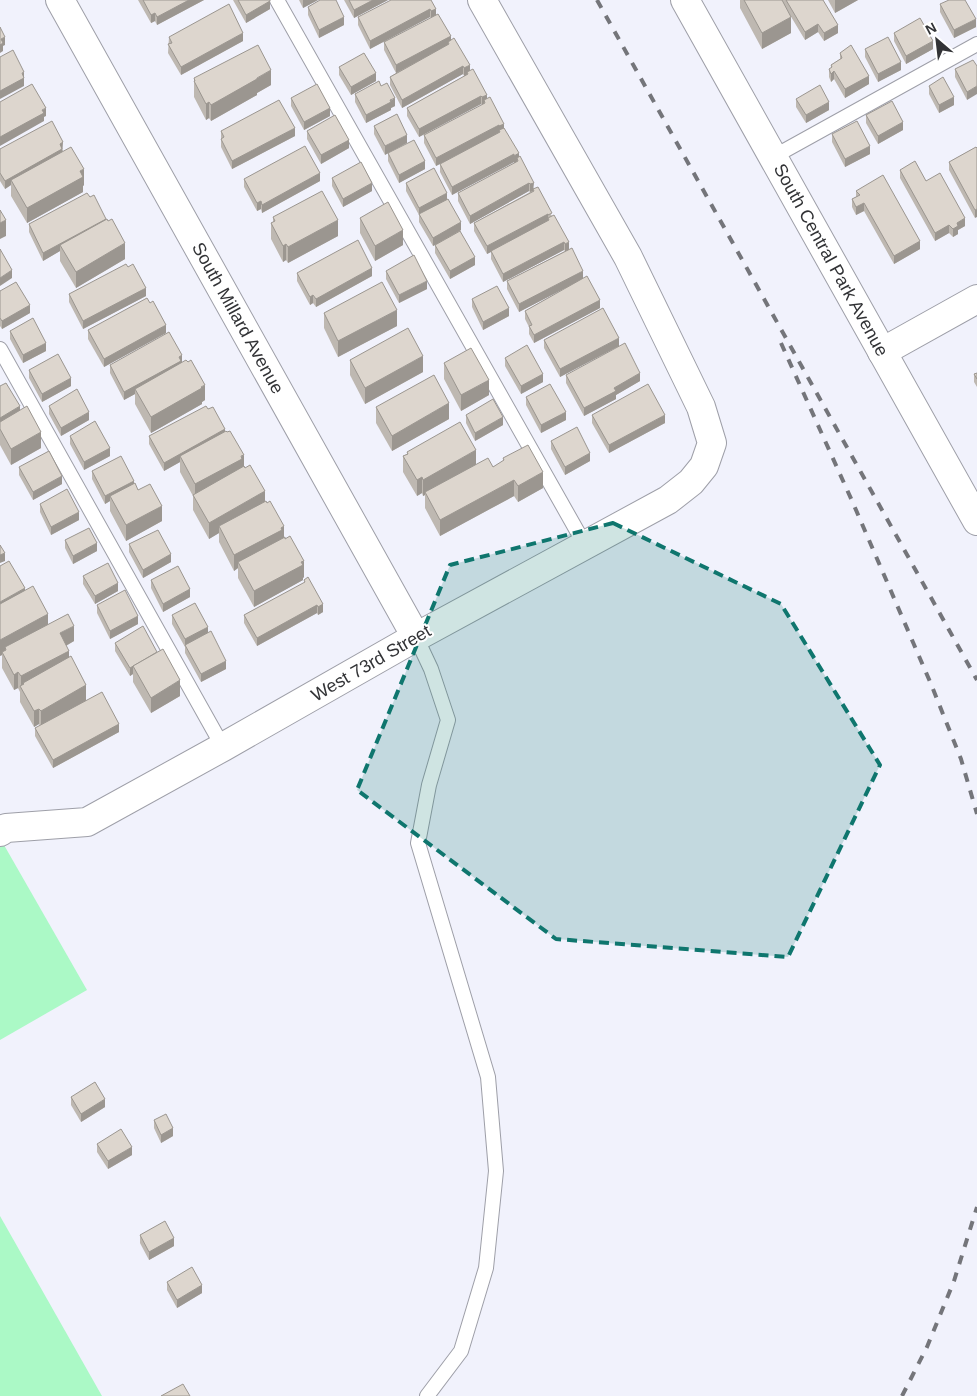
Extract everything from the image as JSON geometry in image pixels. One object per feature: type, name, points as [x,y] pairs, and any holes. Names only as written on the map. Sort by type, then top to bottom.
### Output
[{"type":"street","name":"South Millard Avenue","points":[[60,0],[416,637]]},
{"type":"street","name":"West 73rd Street","points":[[2,825],[87,822],[416,637],[668,500],[691,482],[704,466],[712,443],[701,407],[628,257],[482,0]]},
{"type":"street","name":"South Central Park Avenue","points":[[685,0],[977,521]]},
{"type":"street","points":[[882,352],[977,300]]},
{"type":"lane","points":[[278,0],[585,545]]},
{"type":"lane","points":[[773,157],[977,44]]},
{"type":"lane","points":[[0,349],[223,747]]},
{"type":"lane","points":[[416,637],[431,669],[448,720],[429,785],[418,843],[488,1077],[496,1171],[486,1268],[464,1342],[461,1351],[427,1396]]},
{"type":"highlighted area","points":[[613,523],[781,604],[880,765],[788,957],[556,939],[357,790],[450,565]]},
{"type":"green space","points":[[4,845],[87,990],[0,1040],[0,847]]},
{"type":"green space","points":[[0,1216],[102,1396],[0,1396]]},
{"type":"building","points":[[143,0],[189,0],[157,17],[155,13],[151,15]]},
{"type":"building","points":[[238,0],[270,0],[270,1],[246,15]]},
{"type":"building","points":[[320,0],[336,0],[344,17],[319,30],[308,7]]},
{"type":"building","points":[[349,0],[373,0],[354,10]]},
{"type":"building","points":[[391,0],[431,0],[436,9],[431,11],[430,9],[370,41],[358,17]]},
{"type":"building","points":[[744,0],[782,0],[791,17],[762,33]]},
{"type":"building","points":[[786,0],[823,0],[838,25],[824,33],[818,24],[805,32]]},
{"type":"building","points":[[949,0],[965,0],[976,19],[954,30],[940,4]]},
{"type":"building","points":[[229,4],[243,33],[181,67],[168,44],[172,43],[169,37]]},
{"type":"building","points":[[438,14],[451,36],[396,65],[384,42]]},
{"type":"building","points":[[920,18],[933,41],[906,56],[894,33]]},
{"type":"building","points":[[0,27],[5,37],[1,39],[3,43],[0,45]]},
{"type":"building","points":[[888,37],[901,62],[878,74],[865,49]]},
{"type":"building","points":[[454,38],[470,65],[464,68],[463,66],[402,100],[390,77],[449,44],[448,42]]},
{"type":"building","points":[[258,45],[271,70],[211,105],[209,102],[206,104],[194,78]]},
{"type":"building","points":[[851,45],[869,76],[845,89],[834,71],[831,74],[829,69],[832,67],[831,65],[842,58],[840,53]]},
{"type":"building","points":[[13,50],[24,72],[22,73],[24,78],[0,91],[0,57]]},
{"type":"building","points":[[364,53],[376,73],[351,87],[339,67]]},
{"type":"building","points":[[973,60],[977,66],[977,86],[967,92],[955,69]]},
{"type":"building","points":[[473,69],[487,95],[481,96],[419,129],[407,108],[468,74],[467,72]]},
{"type":"building","points":[[943,77],[954,97],[939,105],[929,86]]},
{"type":"building","points":[[379,81],[381,86],[387,83],[395,98],[366,115],[355,94]]},
{"type":"building","points":[[32,84],[46,108],[42,110],[44,113],[0,137],[0,102]]},
{"type":"building","points":[[317,84],[330,108],[304,122],[291,98]]},
{"type":"building","points":[[820,85],[829,102],[806,115],[796,99]]},
{"type":"building","points":[[490,97],[504,124],[436,158],[424,135],[485,103],[484,100]]},
{"type":"building","points":[[279,100],[295,128],[232,161],[221,139],[224,137],[221,131]]},
{"type":"building","points":[[892,101],[903,122],[878,136],[866,115]]},
{"type":"building","points":[[397,114],[407,135],[385,146],[374,126]]},
{"type":"building","points":[[335,115],[349,140],[321,155],[307,131]]},
{"type":"building","points":[[52,121],[63,142],[60,144],[62,149],[5,181],[0,173],[0,149]]},
{"type":"building","points":[[857,121],[870,146],[845,159],[832,134]]},
{"type":"building","points":[[504,128],[519,153],[452,187],[440,164],[500,132],[499,130]]},
{"type":"building","points":[[414,140],[425,161],[399,175],[388,153]]},
{"type":"building","points":[[305,146],[320,173],[262,205],[261,201],[257,203],[244,179]]},
{"type":"building","points":[[71,147],[84,169],[80,171],[83,177],[27,208],[11,180]]},
{"type":"building","points":[[976,147],[977,209],[975,210],[949,162]]},
{"type":"building","points":[[520,156],[534,183],[529,183],[470,216],[458,193],[518,161],[517,158]]},
{"type":"building","points":[[915,161],[926,181],[940,173],[965,218],[957,223],[958,226],[953,229],[949,225],[935,233],[900,170]]},
{"type":"building","points":[[361,162],[372,183],[343,199],[332,178]]},
{"type":"building","points":[[434,168],[447,193],[419,208],[406,183]]},
{"type":"building","points":[[883,175],[920,241],[894,256],[864,203],[856,207],[852,199],[860,195],[856,191]]},
{"type":"building","points":[[538,187],[552,213],[487,246],[474,223],[534,191],[533,189]]},
{"type":"building","points":[[322,191],[338,220],[288,247],[286,244],[283,246],[271,223],[275,221],[273,217]]},
{"type":"building","points":[[87,193],[90,197],[94,195],[106,219],[43,253],[29,224]]},
{"type":"building","points":[[448,199],[461,222],[433,238],[419,214]]},
{"type":"building","points":[[388,202],[403,230],[375,246],[360,218]]},
{"type":"building","points":[[0,210],[6,220],[0,223]]},
{"type":"building","points":[[554,215],[569,242],[565,244],[564,242],[503,274],[491,251],[549,220],[548,218]]},
{"type":"building","points":[[107,219],[108,221],[112,219],[125,243],[76,272],[60,245]]},
{"type":"building","points":[[460,231],[475,257],[450,271],[435,245]]},
{"type":"building","points":[[358,240],[372,268],[316,299],[313,295],[310,297],[297,273]]},
{"type":"building","points":[[572,248],[583,271],[519,304],[507,281]]},
{"type":"building","points":[[0,249],[12,270],[0,278]]},
{"type":"building","points":[[414,255],[427,281],[399,295],[386,271]]},
{"type":"building","points":[[126,264],[128,267],[133,264],[146,288],[83,321],[69,294]]},
{"type":"building","points":[[587,276],[600,300],[534,335],[529,326],[532,325],[525,311]]},
{"type":"building","points":[[16,282],[30,305],[2,321],[0,318],[0,291]]},
{"type":"building","points":[[382,282],[397,310],[338,341],[324,313]]},
{"type":"building","points":[[497,286],[509,308],[483,322],[472,299]]},
{"type":"building","points":[[147,298],[150,303],[153,301],[166,325],[104,359],[88,330]]},
{"type":"building","points":[[603,308],[619,338],[560,369],[544,340]]},
{"type":"building","points":[[33,318],[46,343],[23,355],[10,331]]},
{"type":"building","points":[[408,328],[423,356],[365,388],[350,360]]},
{"type":"building","points":[[169,332],[182,355],[179,357],[181,361],[124,392],[110,365]]},
{"type":"building","points":[[625,343],[640,373],[614,388],[616,391],[584,408],[566,375]]},
{"type":"building","points":[[527,345],[543,374],[521,386],[505,358]]},
{"type":"building","points":[[471,348],[489,380],[461,395],[444,363]]},
{"type":"building","points":[[58,354],[71,378],[42,394],[29,370]]},
{"type":"building","points":[[186,360],[188,362],[191,360],[205,385],[151,417],[135,389]]},
{"type":"building","points":[[434,375],[449,403],[392,436],[376,407]]},
{"type":"building","points":[[6,383],[20,406],[0,418],[0,386]]},
{"type":"building","points":[[550,384],[566,412],[541,425],[526,397]]},
{"type":"building","points":[[648,384],[665,415],[609,445],[592,415]]},
{"type":"building","points":[[77,389],[89,412],[61,428],[49,406]]},
{"type":"building","points":[[493,399],[503,417],[475,433],[466,415]]},
{"type":"building","points":[[27,406],[41,432],[11,449],[0,429],[0,422]]},
{"type":"building","points":[[206,406],[208,409],[213,407],[225,429],[164,463],[149,436]]},
{"type":"building","points":[[95,421],[110,448],[84,462],[70,436]]},
{"type":"building","points":[[460,422],[476,450],[423,480],[422,477],[417,480],[403,456]]},
{"type":"building","points":[[577,427],[590,453],[565,467],[551,441]]},
{"type":"building","points":[[226,431],[230,431],[244,455],[241,456],[242,459],[195,484],[180,456]]},
{"type":"building","points":[[528,445],[543,472],[518,486],[514,480],[440,520],[425,492],[488,458],[493,467],[504,460],[503,458]]},
{"type":"building","points":[[49,451],[62,476],[33,492],[19,467]]},
{"type":"building","points":[[121,456],[134,481],[105,496],[92,471]]},
{"type":"building","points":[[250,465],[265,491],[209,523],[193,495],[244,466],[245,468]]},
{"type":"building","points":[[135,483],[138,490],[150,484],[162,506],[126,525],[110,496]]},
{"type":"building","points":[[67,489],[79,512],[51,527],[40,504]]},
{"type":"building","points":[[266,501],[267,503],[270,501],[284,526],[281,528],[282,530],[234,555],[219,526]]},
{"type":"building","points":[[89,528],[97,543],[73,556],[65,540]]},
{"type":"building","points":[[158,530],[171,554],[143,570],[129,544]]},
{"type":"building","points":[[290,536],[304,561],[301,562],[303,565],[254,591],[238,562]]},
{"type":"building","points":[[0,545],[5,553],[0,555]]},
{"type":"building","points":[[9,561],[25,588],[0,602],[0,566]]},
{"type":"building","points":[[108,563],[118,583],[95,596],[83,576]]},
{"type":"building","points":[[178,566],[190,589],[163,604],[151,580]]},
{"type":"building","points":[[308,577],[323,604],[318,607],[317,605],[257,638],[244,615],[305,582],[304,580]]},
{"type":"building","points":[[33,586],[48,614],[0,640],[0,604]]},
{"type":"building","points":[[125,590],[138,616],[110,631],[97,605]]},
{"type":"building","points":[[195,603],[208,627],[185,639],[172,615]]},
{"type":"building","points":[[68,614],[74,626],[60,633],[69,651],[21,676],[18,672],[14,675],[2,652],[6,650],[5,647]]},
{"type":"building","points":[[143,626],[157,652],[130,668],[115,643]]},
{"type":"building","points":[[211,631],[226,661],[201,674],[185,645]]},
{"type":"building","points":[[163,649],[180,680],[151,698],[133,666]]},
{"type":"building","points":[[71,656],[86,685],[41,711],[39,709],[34,711],[20,686]]},
{"type":"building","points":[[102,692],[119,724],[53,760],[35,728]]},
{"type":"building","points":[[95,1082],[105,1099],[81,1114],[71,1097]]},
{"type":"building","points":[[166,1114],[173,1128],[161,1135],[154,1120]]},
{"type":"building","points":[[121,1129],[132,1147],[108,1161],[97,1144]]},
{"type":"building","points":[[165,1221],[174,1238],[149,1252],[140,1235]]},
{"type":"building","points":[[192,1267],[202,1285],[177,1300],[167,1282]]},
{"type":"building","points":[[183,1384],[190,1396],[161,1396]]},
{"type":"railway","points":[[597,0],[977,680]]},
{"type":"railway","points":[[781,343],[931,684],[961,759],[977,814]]},
{"type":"railway","points":[[902,1396],[927,1347],[954,1281],[977,1207]]}]
